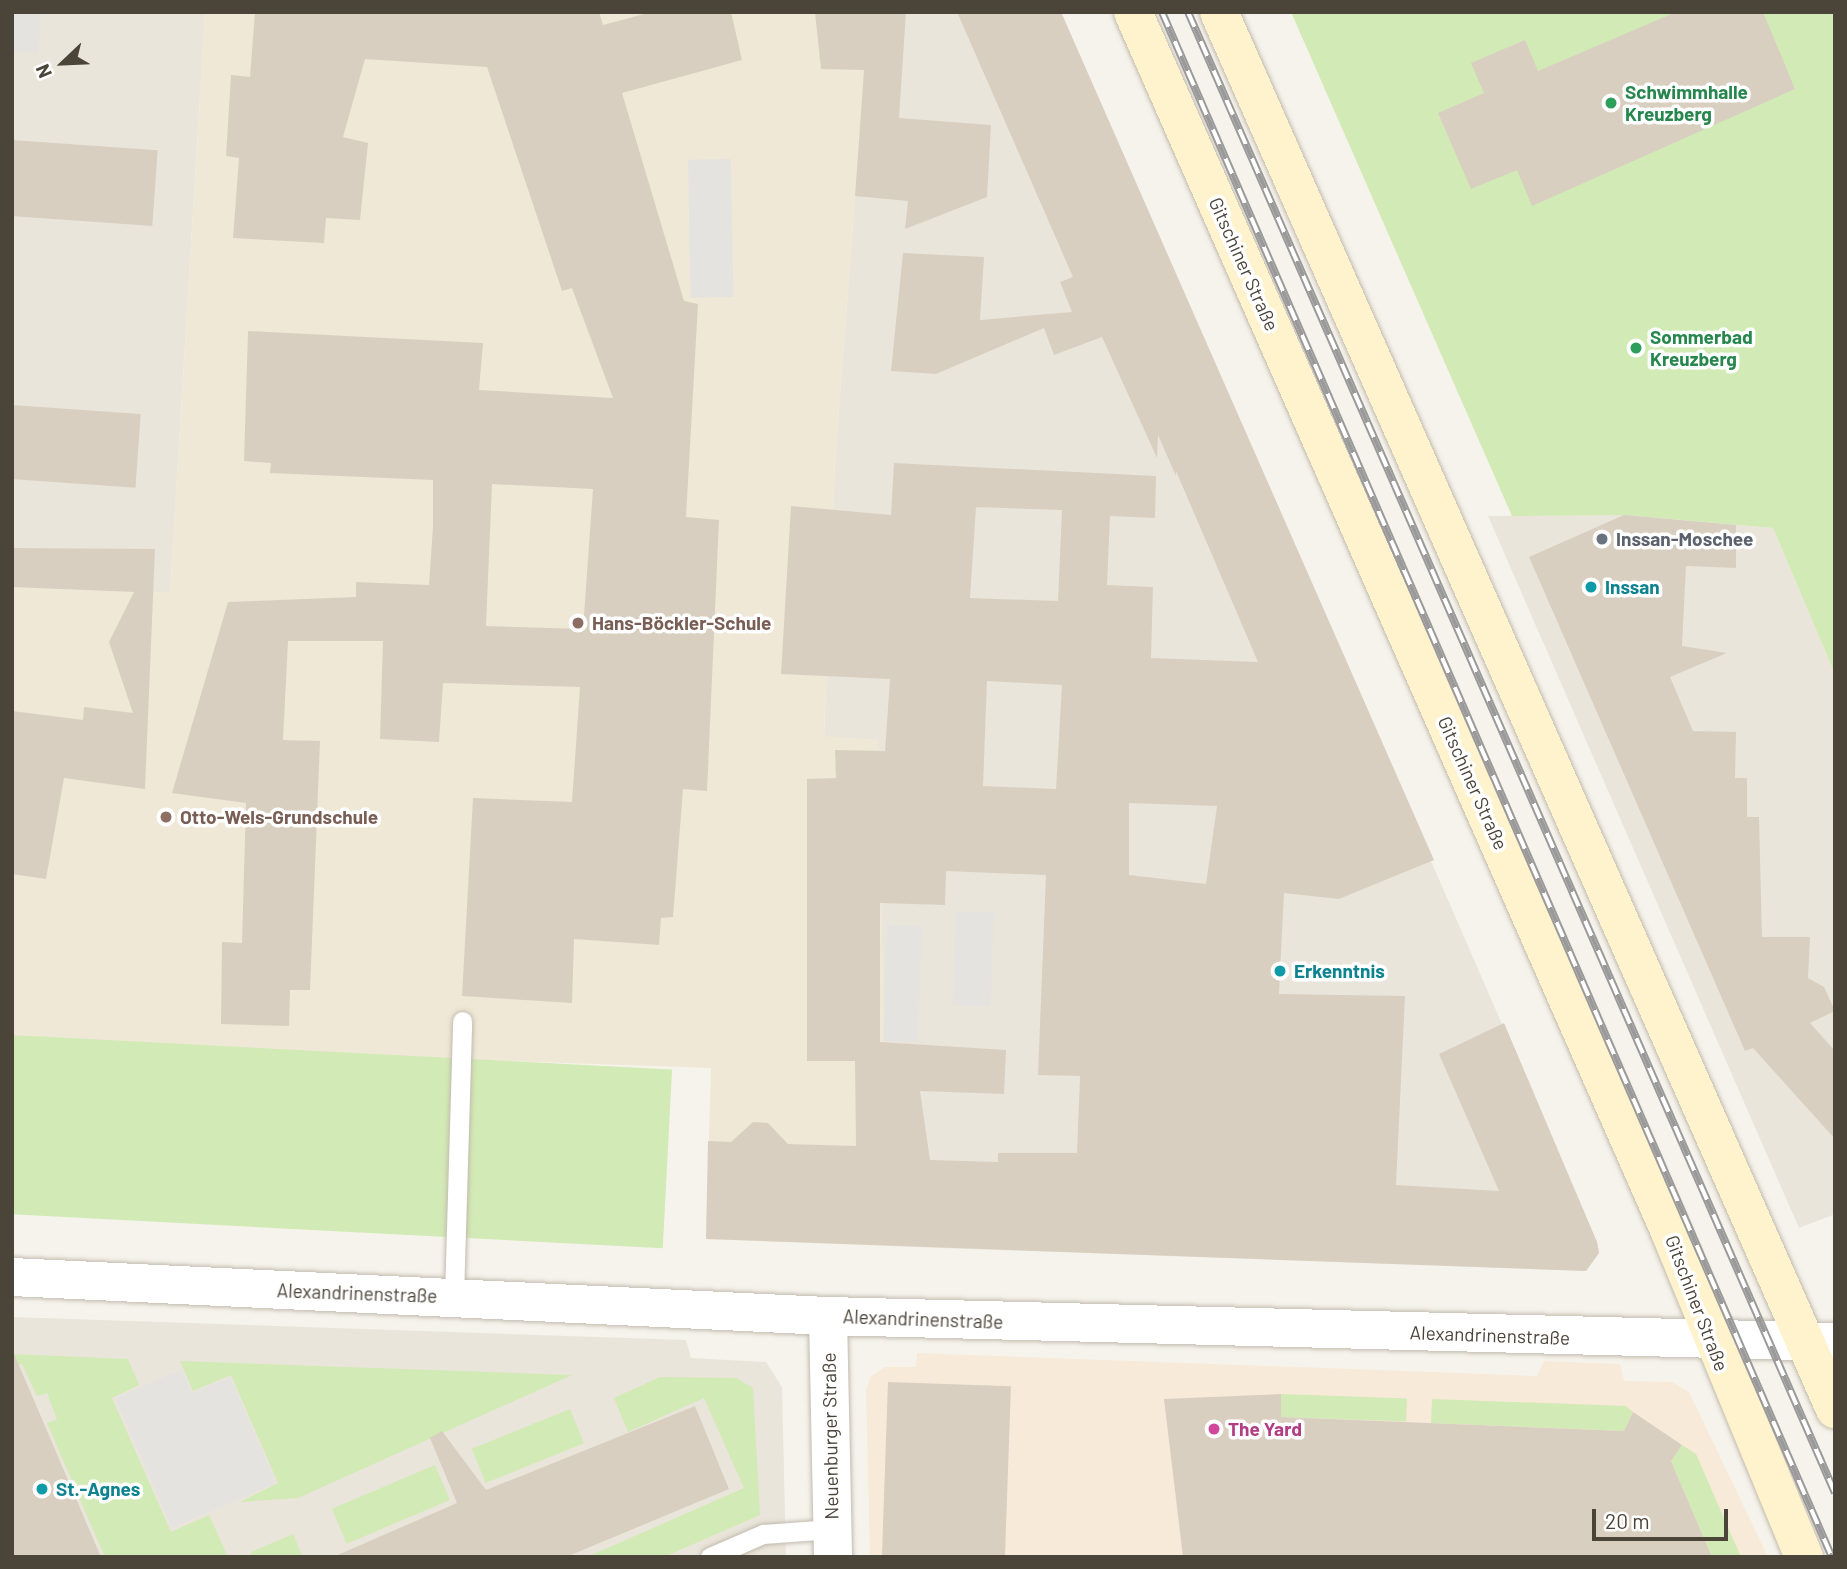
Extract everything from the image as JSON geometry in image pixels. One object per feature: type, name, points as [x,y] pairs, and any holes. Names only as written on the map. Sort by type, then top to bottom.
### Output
[{"type":"main road","name":"Gitschiner Straße","points":[[1133,12],[1670,1232],[1711,1341],[1804,1557]]},
{"type":"main road","points":[[1219,12],[1820,1342],[1835,1409]]},
{"type":"street","name":"Alexandrinenstraße","points":[[12,1278],[828,1316],[1820,1342]]},
{"type":"street","name":"Neuenburger Straße","points":[[828,1316],[833,1543]]},
{"type":"lane","points":[[454,1297],[461,1021]]},
{"type":"lane","points":[[710,1557],[763,1534],[833,1543]]},
{"type":"shaded area","points":[[12,12],[205,12],[170,593],[12,587]]},
{"type":"shaded area","points":[[12,12],[41,14],[38,53],[12,51]]},
{"type":"shaded area","name":"Hans-Böckler-Schule","points":[[205,12],[869,12],[835,461],[824,736],[878,740],[888,1246],[706,1239],[711,1068],[309,1054],[12,1035],[12,587],[170,593]]},
{"type":"shaded area","points":[[869,12],[1061,12],[1597,1242],[1599,1253],[1586,1271],[888,1246],[878,740],[824,737],[835,461]]},
{"type":"shaded area","points":[[731,159],[733,297],[690,298],[688,160]]},
{"type":"shaded area","points":[[1624,515],[1773,528],[1835,674],[1835,1214],[1799,1228],[1488,516]]},
{"type":"shaded area","points":[[956,911],[994,912],[991,1006],[953,1005]]},
{"type":"shaded area","points":[[887,925],[922,926],[918,1042],[883,1041]]},
{"type":"shaded area","points":[[12,1317],[686,1340],[691,1358],[766,1362],[782,1387],[786,1557],[12,1557]]},
{"type":"shaded area","points":[[917,1353],[1537,1376],[1544,1361],[1620,1364],[1624,1381],[1672,1382],[1689,1392],[1768,1557],[870,1557],[866,1390],[871,1376],[885,1367],[916,1367]]},
{"type":"shaded area","points":[[182,1369],[192,1393],[230,1377],[276,1483],[172,1528],[115,1398]]},
{"type":"green space","name":"Sommerbad Kreuzberg","points":[[1291,12],[1835,12],[1835,674],[1773,528],[1624,515],[1512,516]]},
{"type":"green space","points":[[12,1035],[672,1070],[663,1248],[12,1214]]},
{"type":"green space","points":[[12,1354],[128,1359],[139,1385],[112,1398],[171,1532],[209,1515],[228,1557],[105,1557],[47,1423],[57,1419],[47,1393],[37,1396],[22,1364],[12,1367]]},
{"type":"green space","points":[[180,1361],[572,1375],[298,1498],[240,1502],[278,1483],[231,1375],[193,1391]]},
{"type":"green space","points":[[660,1377],[736,1378],[753,1388],[760,1515],[664,1557],[587,1557],[744,1488],[704,1398],[628,1432],[614,1398]]},
{"type":"green space","points":[[1281,1394],[1407,1398],[1406,1421],[1280,1417]]},
{"type":"green space","points":[[1432,1399],[1626,1406],[1633,1412],[1624,1431],[1431,1423]]},
{"type":"green space","points":[[570,1409],[584,1443],[486,1483],[472,1449]]},
{"type":"green space","points":[[1682,1445],[1696,1454],[1741,1557],[1712,1557],[1671,1461]]},
{"type":"green space","points":[[435,1465],[450,1500],[347,1544],[332,1509]]},
{"type":"green space","points":[[293,1534],[303,1557],[251,1557],[251,1552]]},
{"type":"building","points":[[255,12],[599,12],[603,25],[652,12],[731,12],[742,60],[622,93],[684,301],[698,304],[686,517],[719,520],[707,791],[683,789],[673,917],[661,918],[659,945],[574,939],[572,1003],[462,996],[473,798],[572,802],[580,687],[443,683],[439,742],[380,739],[383,641],[288,641],[283,740],[320,741],[310,990],[290,990],[289,1026],[221,1024],[222,942],[242,943],[246,803],[172,793],[228,602],[356,597],[356,582],[429,585],[433,526],[433,480],[270,473],[271,463],[244,461],[248,331],[483,343],[479,390],[613,398],[572,288],[562,291],[487,67],[365,59],[343,137],[368,143],[360,220],[326,218],[324,243],[233,238],[239,158],[226,156],[231,75],[250,77]],"holes":[[[492,484],[593,489],[583,629],[486,626]]]},
{"type":"building","points":[[815,12],[906,12],[899,118],[991,125],[987,197],[905,229],[908,201],[855,196],[864,70],[821,69]]},
{"type":"building","points":[[957,12],[1061,12],[1434,860],[1339,899],[1284,893],[1279,994],[1405,996],[1396,1185],[1499,1191],[1439,1054],[1504,1023],[1597,1242],[1599,1253],[1586,1271],[706,1239],[708,1141],[731,1142],[753,1122],[768,1123],[788,1144],[856,1146],[855,1061],[807,1061],[807,779],[836,778],[835,750],[885,751],[890,679],[781,674],[791,506],[891,515],[894,463],[1156,476],[1155,518],[1110,516],[1107,585],[1153,587],[1151,658],[1258,662],[1176,471],[1176,476],[1158,435],[1157,458],[1102,337],[1054,355],[1044,328],[936,374],[891,371],[903,253],[984,257],[980,320],[1072,312],[1060,282],[1073,277]],"holes":[[[976,507],[1062,510],[1058,601],[970,598]],[[987,681],[1062,685],[1056,789],[983,786]],[[1129,803],[1217,806],[1206,884],[1129,875]],[[946,871],[1046,875],[1038,1075],[1080,1076],[1077,1153],[998,1153],[998,1162],[930,1160],[920,1091],[1004,1094],[1006,1050],[880,1042],[880,903],[945,905]]]},
{"type":"building","name":"Schwimmhalle Kreuzberg","points":[[1676,12],[1763,12],[1795,89],[1532,206],[1517,170],[1471,189],[1438,113],[1484,93],[1471,63],[1525,40],[1538,71]]},
{"type":"building","points":[[12,140],[158,150],[152,226],[12,216]]},
{"type":"building","points":[[12,405],[141,414],[136,488],[12,479]]},
{"type":"building","points":[[1624,515],[1736,525],[1736,568],[1686,566],[1682,646],[1727,653],[1670,677],[1693,731],[1736,732],[1735,778],[1747,778],[1747,817],[1759,817],[1762,937],[1810,937],[1808,978],[1824,987],[1835,1011],[1810,1023],[1835,1051],[1835,1139],[1753,1048],[1745,1051],[1529,557]]},
{"type":"building","points":[[12,548],[155,549],[145,789],[64,778],[46,879],[12,874],[12,711],[83,720],[84,707],[133,713],[109,642],[134,592],[12,587]]},
{"type":"building","name":"St.-Agnes","points":[[12,1349],[101,1557],[12,1557]]},
{"type":"building","points":[[888,1382],[1011,1386],[1005,1557],[882,1557]]},
{"type":"building","points":[[1281,1394],[1281,1417],[1624,1431],[1633,1412],[1682,1445],[1671,1461],[1712,1557],[1183,1557],[1164,1399]]},
{"type":"building","points":[[695,1406],[729,1489],[566,1557],[333,1557],[457,1503],[430,1438],[442,1431],[486,1490]]},
{"type":"railway","points":[[1162,12],[1832,1557]]},
{"type":"railway","points":[[1188,12],[1835,1493]]},
{"type":"place","name":"Schwimmhalle Kreuzberg","points":[[1611,103]]},
{"type":"place","name":"Sommerbad Kreuzberg","points":[[1636,348]]},
{"type":"place","name":"Inssan-Moschee","points":[[1602,539]]},
{"type":"place","name":"Inssan","points":[[1591,587]]},
{"type":"place","name":"Hans-Böckler-Schule","points":[[578,623]]},
{"type":"place","name":"Otto-Wels-Grundschule","points":[[166,817]]},
{"type":"place","name":"Erkenntnis","points":[[1280,971]]},
{"type":"place","name":"The Yard","points":[[1214,1429]]},
{"type":"place","name":"St.-Agnes","points":[[42,1489]]}]
